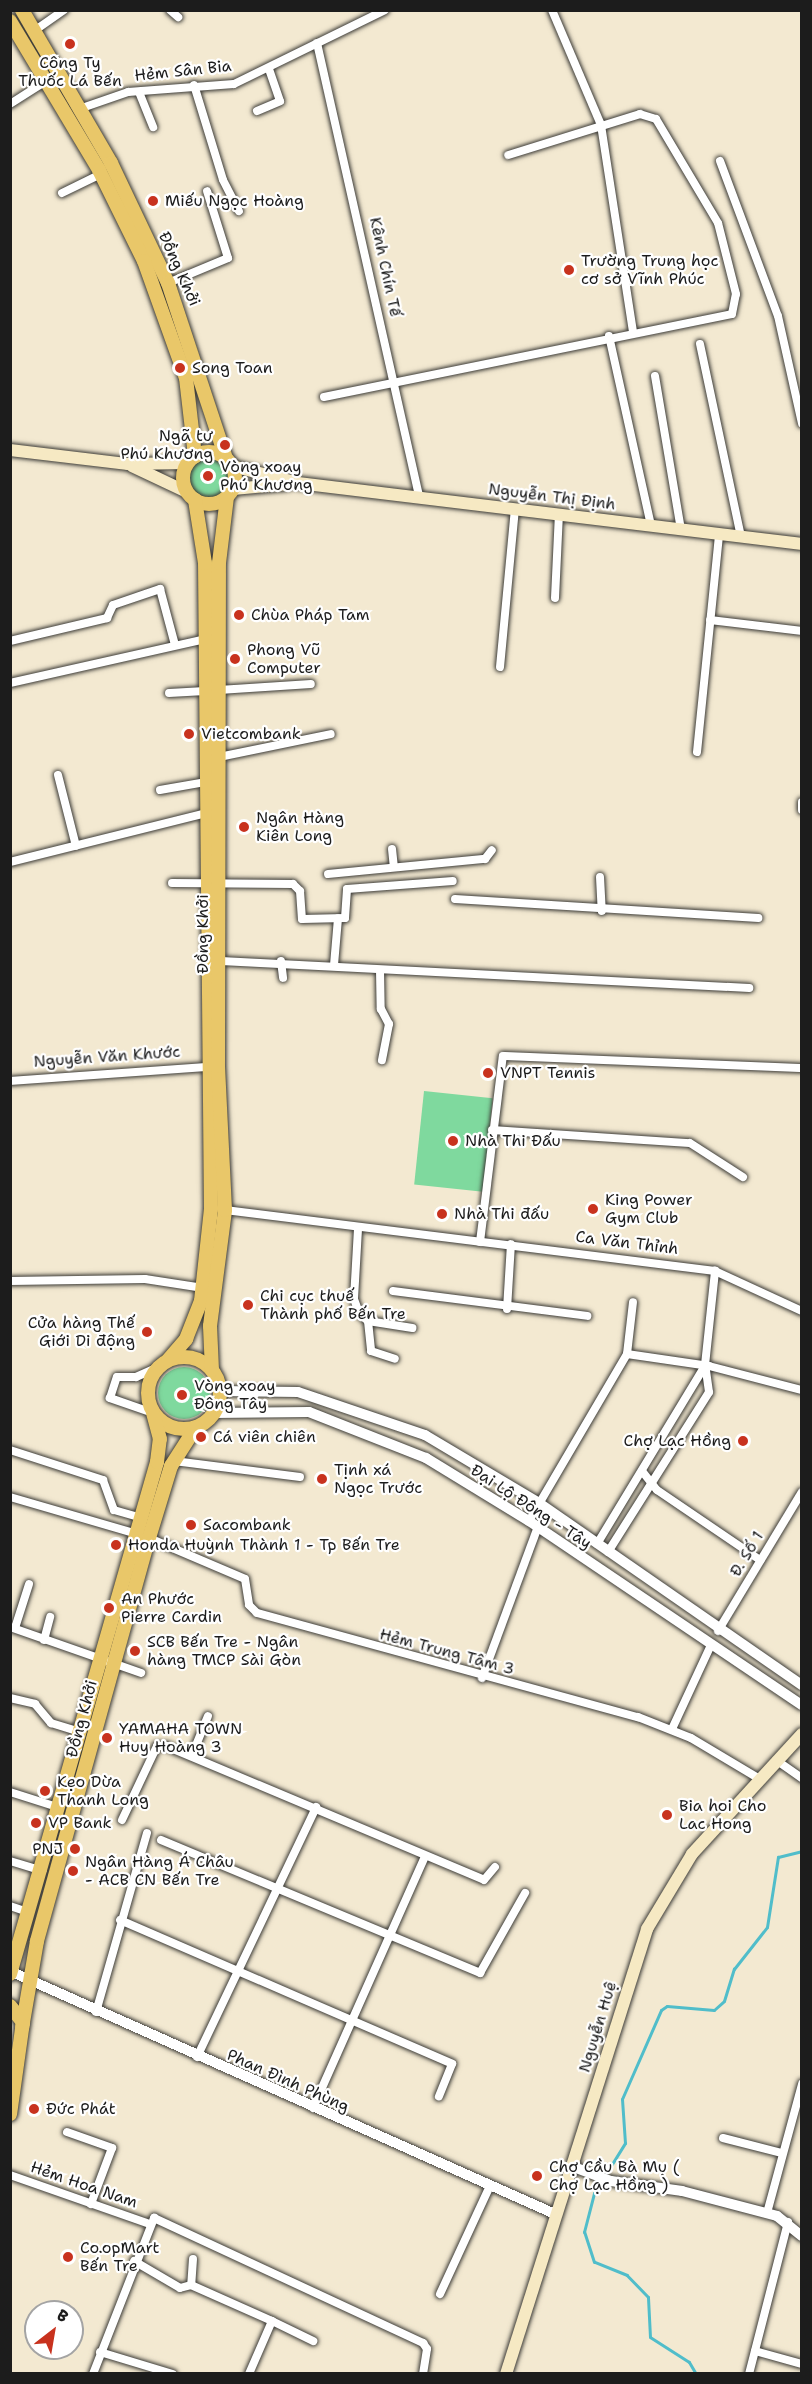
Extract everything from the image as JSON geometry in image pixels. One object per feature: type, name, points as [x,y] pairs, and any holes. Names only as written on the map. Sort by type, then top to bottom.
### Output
[{"type":"main road","name":"Đồng Khởi","points":[[22,10],[79,109],[229,462]]},
{"type":"main road","name":"Đồng Khởi","points":[[10,21],[104,169],[168,283],[193,377],[191,459]]},
{"type":"main road","points":[[10,450],[128,464],[191,459],[214,452],[229,462],[230,493],[215,504],[191,496],[128,464]]},
{"type":"main road","points":[[191,459],[183,477],[191,496]]},
{"type":"main road","name":"Nguyễn Thị Định","points":[[229,462],[298,483],[801,544]]},
{"type":"main road","name":"Nguyễn Thị Định","points":[[230,493],[298,483]]},
{"type":"main road","name":"Đồng Khởi","points":[[212,1370],[210,1326],[225,1210],[221,961],[206,782],[220,531],[230,493]]},
{"type":"main road","name":"Đồng Khởi","points":[[163,1363],[186,1339],[203,1288],[211,1209],[206,1066],[219,757],[205,639],[204,531],[191,496]]},
{"type":"main road","points":[[193,1358],[212,1370],[220,1391],[214,1413],[196,1427],[173,1428],[153,1413],[147,1389],[163,1363],[193,1358]]},
{"type":"main road","name":"Đồng Khởi","points":[[143,1536],[142,1518],[160,1439],[153,1413]]},
{"type":"main road","name":"Đồng Khởi","points":[[11,1973],[30,1913],[49,1873],[143,1536],[174,1461],[196,1427]]},
{"type":"main road","name":"Đồng Khởi","points":[[10,2114],[22,2028],[60,1808],[81,1732],[107,1661]]},
{"type":"main road","name":"Nguyễn Huệ","points":[[506,2373],[647,1929],[678,1873],[758,1778],[801,1734]]},
{"type":"main road","points":[[10,2006],[21,2017],[22,2028]]},
{"type":"street","points":[[34,31],[64,10]]},
{"type":"street","points":[[170,10],[178,17]]},
{"type":"street","name":"Hẻm Sân Bia","points":[[79,109],[139,92],[234,84],[269,69],[316,43],[385,10]]},
{"type":"street","points":[[552,10],[601,125],[633,332]]},
{"type":"street","name":"Kênh Chín Tế","points":[[316,43],[419,497]]},
{"type":"street","points":[[257,111],[280,101],[269,69]]},
{"type":"street","points":[[10,104],[46,81]]},
{"type":"street","points":[[194,86],[223,180],[239,211]]},
{"type":"street","points":[[139,92],[153,127]]},
{"type":"street","points":[[324,397],[394,384],[609,336],[732,314],[736,294],[718,223],[656,119],[640,114],[508,155]]},
{"type":"street","points":[[720,161],[778,316],[801,423]]},
{"type":"street","points":[[62,193],[104,169]]},
{"type":"street","points":[[168,283],[228,258],[207,191]]},
{"type":"street","points":[[609,336],[651,525]]},
{"type":"street","points":[[700,344],[741,537]]},
{"type":"street","points":[[655,376],[681,529]]},
{"type":"street","points":[[500,667],[515,508]]},
{"type":"street","points":[[555,598],[559,514]]},
{"type":"street","points":[[697,752],[719,534]]},
{"type":"street","points":[[10,640],[107,618],[113,605],[160,589],[175,645]]},
{"type":"street","points":[[710,620],[801,631]]},
{"type":"street","points":[[10,683],[205,639]]},
{"type":"street","points":[[169,693],[311,684]]},
{"type":"street","points":[[219,757],[331,734]]},
{"type":"street","points":[[58,774],[76,846]]},
{"type":"street","points":[[160,790],[206,782]]},
{"type":"street","points":[[801,802],[801,810]]},
{"type":"street","points":[[11,859],[76,846],[207,813]]},
{"type":"street","points":[[392,849],[394,867]]},
{"type":"street","points":[[328,874],[485,858],[492,850]]},
{"type":"street","points":[[600,877],[602,911]]},
{"type":"street","points":[[172,883],[213,887],[293,885],[300,891],[302,919],[345,918],[347,889],[453,881]]},
{"type":"street","points":[[454,899],[602,911],[758,918]]},
{"type":"street","points":[[334,965],[338,918]]},
{"type":"street","points":[[221,961],[281,961],[485,977],[749,988]]},
{"type":"street","points":[[281,961],[283,978]]},
{"type":"street","points":[[380,970],[381,1009],[389,1024],[382,1060]]},
{"type":"street","points":[[480,1242],[492,1130],[503,1056],[572,1055],[596,1062],[801,1068]]},
{"type":"street","name":"Nguyễn Văn Khước","points":[[10,1080],[206,1066]]},
{"type":"street","points":[[492,1130],[690,1143],[743,1177]]},
{"type":"street","name":"Ca Văn Thỉnh","points":[[225,1210],[716,1271],[801,1311]]},
{"type":"street","points":[[358,1228],[354,1299],[368,1321],[371,1352],[394,1359]]},
{"type":"street","points":[[507,1308],[511,1244]]},
{"type":"street","points":[[608,1552],[709,1392],[705,1365],[716,1271]]},
{"type":"street","points":[[10,1281],[145,1279],[203,1288]]},
{"type":"street","points":[[393,1291],[507,1308],[587,1316]]},
{"type":"street","points":[[482,1678],[539,1503],[627,1354],[633,1302]]},
{"type":"street","points":[[368,1321],[412,1328]]},
{"type":"street","points":[[627,1354],[705,1365],[801,1390]]},
{"type":"street","points":[[153,1413],[110,1398],[117,1377],[136,1377],[163,1363]]},
{"type":"street","points":[[597,1544],[705,1365]]},
{"type":"street","name":"Đại Lộ Đông - Tây","points":[[220,1391],[298,1392],[425,1435],[539,1503],[718,1631],[801,1685]]},
{"type":"street","name":"Đại Lộ Đông - Tây","points":[[214,1413],[309,1412],[426,1458],[534,1524],[710,1647],[801,1705]]},
{"type":"street","points":[[10,1450],[104,1480],[114,1510],[142,1518]]},
{"type":"street","points":[[174,1461],[300,1477]]},
{"type":"street","points":[[642,1471],[651,1484],[760,1560]]},
{"type":"street","points":[[10,1497],[143,1536]]},
{"type":"street","name":"Đ. Số 1","points":[[718,1631],[800,1498]]},
{"type":"street","name":"Hẻm Trung Tâm 3","points":[[143,1536],[245,1579],[249,1605],[257,1613],[482,1678],[672,1729],[758,1778]]},
{"type":"street","points":[[29,1584],[13,1627],[141,1673]]},
{"type":"street","points":[[44,1640],[50,1617]]},
{"type":"street","points":[[672,1729],[710,1647]]},
{"type":"street","points":[[10,1698],[34,1704],[51,1723],[81,1732]]},
{"type":"street","points":[[192,1755],[208,1716]]},
{"type":"street","points":[[122,1820],[157,1746],[192,1755],[484,1880],[495,1867]]},
{"type":"street","points":[[776,1760],[801,1778]]},
{"type":"street","points":[[10,1792],[60,1808]]},
{"type":"street","points":[[197,2057],[316,1807]]},
{"type":"street","points":[[96,2012],[120,1920],[147,1833]]},
{"type":"street","points":[[161,1840],[279,1887],[480,1973],[525,1893]]},
{"type":"street","points":[[312,2108],[388,1934],[425,1856]]},
{"type":"street","points":[[10,1861],[49,1873]]},
{"type":"street","points":[[10,1906],[30,1913]]},
{"type":"street","points":[[120,1920],[239,1968],[452,2064],[439,2096]]},
{"type":"street","name":"Phan Đình Phùng","points":[[11,1973],[555,2214]]},
{"type":"street","points":[[767,2213],[801,2084]]},
{"type":"street","points":[[67,2132],[112,2148],[91,2204]]},
{"type":"street","points":[[723,2138],[782,2153]]},
{"type":"street","points":[[571,2166],[611,2181],[682,2191],[767,2213],[788,2222],[801,2236]]},
{"type":"street","name":"Hẻm Hoa Nam","points":[[10,2175],[147,2223],[159,2218],[423,2343],[428,2349],[423,2373]]},
{"type":"street","points":[[440,2294],[490,2186]]},
{"type":"street","points":[[749,2373],[788,2222]]},
{"type":"street","name":"Hẻm Hoa Nam","points":[[93,2373],[147,2223]]},
{"type":"street","points":[[190,2285],[193,2259]]},
{"type":"street","points":[[134,2261],[180,2288],[190,2285],[313,2341]]},
{"type":"street","points":[[249,2373],[272,2321]]},
{"type":"street","points":[[755,2351],[801,2364]]},
{"type":"street","points":[[100,2352],[173,2373]]},
{"type":"green space","points":[[209,458],[223,464],[229,478],[223,492],[209,498],[195,492],[189,478],[195,464]]},
{"type":"green space","name":"Nhà Thi Đấu","points":[[424,1091],[493,1098],[483,1192],[414,1184]]},
{"type":"green space","points":[[184,1367],[194,1369],[202,1375],[208,1383],[210,1393],[208,1403],[202,1411],[194,1417],[184,1419],[174,1417],[166,1411],[160,1403],[158,1393],[160,1383],[166,1375],[174,1369]]},
{"type":"waterway","points":[[696,2374],[689,2362],[650,2337],[648,2297],[627,2275],[594,2262],[584,2232],[594,2193],[625,2143],[622,2099],[661,2010],[667,2006],[714,2010],[724,2001],[734,1969],[767,1927],[778,1857],[802,1851]]},
{"type":"place","name":"Công Ty Thuốc Lá Bến","points":[[70,44]]},
{"type":"place","name":"Miếu Ngọc Hoàng","points":[[153,201]]},
{"type":"place","name":"Trường Trung học cơ sở Vĩnh Phúc","points":[[569,270]]},
{"type":"place","name":"Song Toan","points":[[180,368]]},
{"type":"place","name":"Ngã tư Phú Khương","points":[[225,445]]},
{"type":"place","name":"Vòng xoay Phú Khương","points":[[208,476]]},
{"type":"place","name":"Chùa Pháp Tam","points":[[239,615]]},
{"type":"place","name":"Phong Vũ Computer","points":[[235,659]]},
{"type":"place","name":"Vietcombank","points":[[189,734]]},
{"type":"place","name":"Ngân Hàng Kiên Long","points":[[244,827]]},
{"type":"place","name":"VNPT Tennis","points":[[488,1073]]},
{"type":"place","name":"Nhà Thi Đấu","points":[[453,1141]]},
{"type":"place","name":"King Power Gym Club","points":[[593,1209]]},
{"type":"place","name":"Nhà Thi đấu","points":[[442,1214]]},
{"type":"place","name":"Chi cục thuế Thành phố Bến Tre","points":[[248,1305]]},
{"type":"place","name":"Cửa hàng Thế Giới Di động","points":[[147,1332]]},
{"type":"place","name":"Vòng xoay Đông Tây","points":[[182,1395]]},
{"type":"place","name":"Cá viên chiên","points":[[201,1437]]},
{"type":"place","name":"Chợ Lạc Hồng","points":[[743,1441]]},
{"type":"place","name":"Tịnh xá Ngọc Trước","points":[[322,1479]]},
{"type":"place","name":"Sacombank","points":[[191,1525]]},
{"type":"place","name":"Honda Huỳnh Thành 1 - Tp Bến Tre","points":[[116,1545]]},
{"type":"place","name":"An Phước Pierre Cardin","points":[[109,1608]]},
{"type":"place","name":"SCB Bến Tre - Ngân hàng TMCP Sài Gòn","points":[[135,1651]]},
{"type":"place","name":"YAMAHA TOWN Huy Hoàng 3","points":[[107,1738]]},
{"type":"place","name":"Kẹo Dừa Thanh Long","points":[[45,1791]]},
{"type":"place","name":"Bia hoi Cho Lac Hong","points":[[667,1815]]},
{"type":"place","name":"VP Bank","points":[[36,1823]]},
{"type":"place","name":"PNJ","points":[[75,1849]]},
{"type":"place","name":"Ngân Hàng Á Châu - ACB CN Bến Tre","points":[[73,1871]]},
{"type":"place","name":"Đức Phát","points":[[34,2109]]},
{"type":"place","name":"Chợ Cầu Bà Mụ ( Chợ Lạc Hồng )","points":[[537,2176]]},
{"type":"place","name":"Co.opMart Bến Tre","points":[[68,2257]]}]
